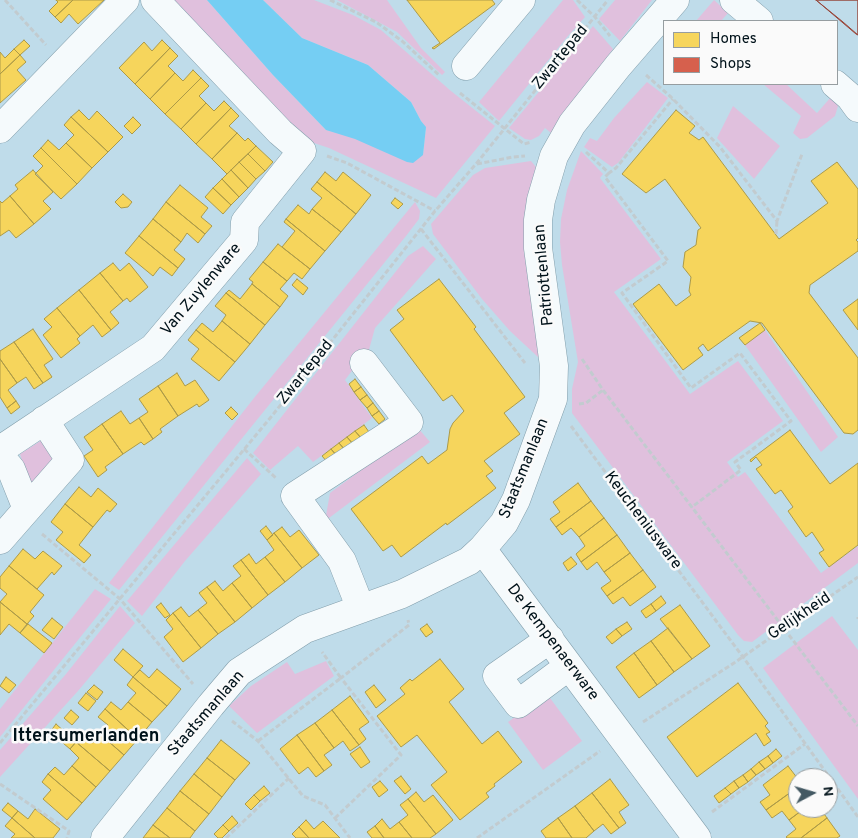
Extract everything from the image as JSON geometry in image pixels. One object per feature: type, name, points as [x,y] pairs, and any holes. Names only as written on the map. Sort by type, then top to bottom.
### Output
[{"type":"street","points":[[0,129],[125,0]]},
{"type":"street","points":[[155,0],[280,132],[302,151]]},
{"type":"street","points":[[466,66],[522,0]]},
{"type":"street","name":"Patriottenlaan","points":[[554,366],[538,248],[538,220],[541,200],[560,144],[572,124],[674,0]]},
{"type":"street","points":[[734,0],[758,20]]},
{"type":"street","points":[[836,85],[858,108]]},
{"type":"street","name":"Van Zuylenware","points":[[0,450],[153,348],[244,240],[245,222],[302,151]]},
{"type":"street","points":[[361,610],[342,561],[295,496],[409,422],[364,363]]},
{"type":"street","name":"Staatsmanlaan","points":[[105,838],[239,672],[305,629],[402,594],[470,560],[482,549],[504,523],[516,500],[553,399],[554,366]]},
{"type":"street","points":[[0,540],[70,460],[44,420]]},
{"type":"street","points":[[0,456],[11,469],[24,513]]},
{"type":"street","name":"De Kempenaerware","points":[[482,549],[693,832]]},
{"type":"street","points":[[550,639],[497,676],[518,704],[569,666]]},
{"type":"path","points":[[5,0],[64,63]]},
{"type":"path","points":[[577,0],[595,17]]},
{"type":"path","name":"Zwartepad","points":[[0,743],[244,449],[435,211],[476,164],[608,0]]},
{"type":"path","points":[[626,57],[673,99],[720,147],[777,221]]},
{"type":"path","points":[[673,99],[616,168],[604,177],[668,262],[622,293],[691,388],[740,353],[791,420],[734,462],[741,470],[692,507]]},
{"type":"path","points":[[476,164],[513,157],[560,144],[609,173]]},
{"type":"path","points":[[302,151],[323,154],[347,163],[435,211]]},
{"type":"path","points":[[776,234],[777,221],[802,154]]},
{"type":"path","name":"Keucheniusware","points":[[421,229],[553,399],[562,416],[743,657],[858,817]]},
{"type":"path","points":[[577,352],[603,390],[858,726]]},
{"type":"path","points":[[244,449],[295,496]]},
{"type":"path","points":[[24,513],[120,599],[211,705],[258,741],[303,796],[325,805],[350,838]]},
{"type":"path","name":"Gelijkheid","points":[[743,657],[858,577]]},
{"type":"path","points":[[258,741],[410,625],[402,594]]},
{"type":"path","points":[[305,629],[401,755],[335,818]]},
{"type":"path","points":[[693,832],[805,744]]},
{"type":"path","points":[[226,838],[288,778]]},
{"type":"path","points":[[0,784],[69,831],[68,838]]},
{"type":"shaded area","points":[[163,0],[207,0],[273,75],[326,130],[423,155],[426,128],[411,102],[368,65],[302,38],[263,0],[314,0],[353,15],[381,30],[451,91],[495,126],[436,198],[329,148],[305,140]]},
{"type":"shaded area","points":[[337,0],[387,0],[421,48],[445,72],[442,75],[397,32]]},
{"type":"shaded area","points":[[563,0],[573,0],[585,17],[499,121],[479,102]]},
{"type":"shaded area","points":[[615,0],[652,0],[620,41],[599,19]]},
{"type":"shaded area","points":[[714,0],[728,13],[722,20],[697,20]]},
{"type":"shaded area","points":[[593,26],[613,49],[551,133],[545,128],[539,136],[531,140],[525,139],[509,128]]},
{"type":"shaded area","points":[[647,82],[668,98],[618,163],[612,167],[584,147],[590,138],[597,141],[614,118]]},
{"type":"shaded area","points":[[764,85],[787,85],[817,113],[831,97],[838,106],[835,116],[807,138],[800,139],[793,133],[801,116]]},
{"type":"shaded area","points":[[733,106],[780,146],[754,179],[717,138]]},
{"type":"shaded area","points":[[581,151],[603,174],[600,178],[661,259],[614,292],[690,394],[738,361],[783,421],[727,462],[738,477],[745,472],[821,573],[858,546],[858,563],[752,642],[744,641],[738,635],[572,413],[572,389],[578,362],[560,242],[561,219],[567,190]]},
{"type":"shaded area","points":[[531,161],[536,167],[528,196],[524,231],[526,264],[535,313],[539,358],[510,331],[482,299],[433,234],[431,224],[473,175],[485,168]]},
{"type":"shaded area","points":[[415,202],[420,211],[419,219],[406,236],[119,590],[109,583],[254,398]]},
{"type":"shaded area","points":[[423,246],[436,259],[375,328],[367,357],[354,368],[345,380],[372,418],[313,462],[298,446],[270,470],[253,453],[408,256]]},
{"type":"shaded area","points":[[765,330],[838,437],[821,452],[745,345]]},
{"type":"shaded area","points":[[418,428],[430,442],[325,521],[330,493]]},
{"type":"shaded area","points":[[42,440],[51,453],[54,466],[32,493],[20,454]]},
{"type":"shaded area","points":[[247,458],[261,474],[185,561],[142,616],[127,601]]},
{"type":"shaded area","points":[[95,589],[111,599],[0,737],[0,709]]},
{"type":"shaded area","points":[[120,606],[135,623],[78,691],[0,777],[0,750],[66,674]]},
{"type":"shaded area","points":[[832,616],[858,650],[858,799],[838,771],[838,768],[836,768],[763,668]]},
{"type":"shaded area","points":[[326,661],[334,676],[257,733],[229,706],[251,686],[287,662],[295,674]]},
{"type":"shaded area","points":[[547,694],[582,741],[543,770],[508,722]]},
{"type":"water","points":[[207,0],[263,0],[302,38],[368,65],[411,102],[426,127],[423,155],[413,163],[407,162],[355,139],[326,130],[273,75]]},
{"type":"building: Homes","points":[[56,0],[73,0],[55,17],[49,11],[58,2]]},
{"type":"building: Homes","points":[[73,0],[104,0],[78,24],[69,14],[61,23],[55,17]]},
{"type":"building: Homes","points":[[407,0],[492,0],[495,4],[434,49],[432,48],[440,43]]},
{"type":"building: Homes","points":[[24,40],[30,46],[20,55],[14,49]]},
{"type":"building: Homes","points":[[162,40],[170,48],[135,84],[119,68],[144,42],[152,51]]},
{"type":"building: Homes","points":[[170,48],[178,56],[168,66],[175,73],[150,99],[135,84]]},
{"type":"building: Homes","points":[[14,49],[20,55],[0,74],[0,52],[5,58]]},
{"type":"building: Homes","points":[[20,55],[26,62],[17,70],[26,80],[0,103],[0,74]]},
{"type":"building: Homes","points":[[193,70],[201,78],[165,114],[150,99],[175,73],[183,81]]},
{"type":"building: Homes","points":[[201,78],[209,86],[199,96],[206,103],[181,129],[165,114]]},
{"type":"building: Homes","points":[[224,101],[231,108],[196,144],[181,129],[206,103],[214,111]]},
{"type":"building: Homes","points":[[231,108],[239,116],[229,126],[237,133],[212,159],[196,144]]},
{"type":"building: Homes","points":[[79,110],[89,120],[97,111],[123,137],[108,152],[71,117]]},
{"type":"building: Homes","points":[[676,110],[695,126],[689,133],[699,140],[703,137],[779,239],[828,203],[811,181],[837,162],[858,189],[858,238],[856,240],[858,242],[858,251],[810,285],[809,293],[858,358],[858,430],[853,434],[844,433],[762,323],[750,321],[708,351],[703,344],[698,348],[703,355],[683,370],[633,304],[659,284],[676,306],[691,295],[689,291],[691,277],[683,267],[685,252],[696,245],[698,230],[701,228],[665,179],[646,193],[622,174]]},
{"type":"building: Homes","points":[[71,117],[108,152],[92,168],[66,143],[74,135],[64,125]]},
{"type":"building: Homes","points":[[133,117],[141,125],[132,134],[124,126]]},
{"type":"building: Homes","points":[[237,133],[245,141],[248,138],[256,146],[227,174],[212,159]]},
{"type":"building: Homes","points":[[48,140],[59,150],[66,143],[92,168],[77,184],[41,148]]},
{"type":"building: Homes","points":[[256,146],[273,162],[265,171],[248,154]]},
{"type":"building: Homes","points":[[41,148],[77,184],[61,199],[35,174],[43,166],[33,156]]},
{"type":"building: Homes","points":[[248,154],[265,171],[256,179],[239,162]]},
{"type":"building: Homes","points":[[239,162],[256,179],[248,188],[231,170]]},
{"type":"building: Homes","points":[[33,170],[53,192],[43,201],[51,209],[34,224],[10,196],[18,189],[15,185]]},
{"type":"building: Homes","points":[[231,170],[248,188],[239,197],[222,179]]},
{"type":"building: Homes","points":[[325,172],[336,181],[343,172],[371,195],[356,214],[317,182]]},
{"type":"building: Homes","points":[[222,179],[239,197],[231,205],[213,188]]},
{"type":"building: Homes","points":[[317,182],[356,214],[341,232],[312,209],[322,198],[311,189]]},
{"type":"building: Homes","points":[[180,185],[208,208],[201,217],[212,226],[205,234],[166,202]]},
{"type":"building: Homes","points":[[213,188],[231,205],[223,214],[205,197]]},
{"type":"building: Homes","points":[[123,194],[132,202],[128,207],[121,208],[115,202]]},
{"type":"building: Homes","points":[[10,196],[34,224],[16,238],[9,230],[0,236],[0,201],[2,203]]},
{"type":"building: Homes","points":[[395,198],[403,204],[398,209],[391,203]]},
{"type":"building: Homes","points":[[166,202],[205,234],[198,243],[187,233],[181,242],[153,219]]},
{"type":"building: Homes","points":[[298,205],[309,214],[312,209],[341,232],[325,251],[286,219]]},
{"type":"building: Homes","points":[[153,219],[181,242],[174,250],[185,259],[178,268],[139,236]]},
{"type":"building: Homes","points":[[286,219],[325,251],[310,269],[282,247],[295,231],[284,222]]},
{"type":"building: Homes","points":[[139,236],[178,268],[172,276],[160,267],[153,276],[125,253]]},
{"type":"building: Homes","points":[[278,244],[310,269],[302,279],[294,273],[287,281],[263,262]]},
{"type":"building: Homes","points":[[263,262],[287,281],[280,289],[288,296],[280,307],[252,284],[253,282],[249,279]]},
{"type":"building: Homes","points":[[113,263],[120,271],[129,263],[148,287],[130,302],[127,298],[123,301],[100,273]]},
{"type":"building: Homes","points":[[100,273],[123,301],[110,312],[119,323],[111,330],[79,290]]},
{"type":"building: Homes","points":[[297,279],[308,288],[303,295],[292,285]]},
{"type":"building: Homes","points":[[439,279],[476,327],[474,329],[525,397],[504,413],[520,434],[484,461],[493,471],[486,476],[496,488],[401,557],[392,545],[383,551],[351,509],[422,456],[428,464],[447,450],[450,429],[464,411],[452,395],[443,401],[390,330],[404,319],[397,310]]},
{"type":"building: Homes","points":[[252,284],[280,307],[265,325],[226,293],[229,290],[240,299]]},
{"type":"building: Homes","points":[[79,290],[111,330],[102,337],[93,325],[80,336],[57,308]]},
{"type":"building: Homes","points":[[226,293],[265,325],[250,344],[222,321],[226,315],[215,306]]},
{"type":"building: Homes","points":[[858,299],[858,330],[843,310]]},
{"type":"building: Homes","points":[[57,308],[80,336],[77,339],[80,343],[61,358],[43,335],[52,327],[44,319]]},
{"type":"building: Homes","points":[[222,321],[250,344],[235,362],[196,330],[202,323],[213,332]]},
{"type":"building: Homes","points":[[760,323],[765,330],[745,345],[739,338]]},
{"type":"building: Homes","points":[[33,329],[53,359],[44,365],[52,377],[43,383],[14,342]]},
{"type":"building: Homes","points":[[196,330],[235,362],[219,381],[191,359],[199,349],[188,340]]},
{"type":"building: Homes","points":[[14,342],[43,383],[34,389],[26,377],[17,383],[0,359],[0,351]]},
{"type":"building: Homes","points":[[0,359],[17,383],[8,390],[16,401],[7,408],[0,397]]},
{"type":"building: Homes","points":[[177,373],[185,386],[195,380],[209,400],[199,407],[197,404],[178,416],[158,386]]},
{"type":"building: Homes","points":[[355,379],[361,387],[354,392],[349,384]]},
{"type":"building: Homes","points":[[158,386],[178,416],[160,429],[162,432],[153,439],[139,418],[148,412],[139,399]]},
{"type":"building: Homes","points":[[361,387],[367,395],[360,400],[354,392]]},
{"type":"building: Homes","points":[[367,395],[373,403],[367,408],[360,400]]},
{"type":"building: Homes","points":[[16,401],[20,407],[11,414],[7,408]]},
{"type":"building: Homes","points":[[373,403],[379,411],[372,416],[367,408]]},
{"type":"building: Homes","points":[[231,407],[238,414],[232,420],[225,413]]},
{"type":"building: Homes","points":[[121,411],[130,424],[139,418],[153,439],[144,445],[141,442],[123,454],[102,424]]},
{"type":"building: Homes","points":[[379,411],[385,419],[379,424],[372,416]]},
{"type":"building: Homes","points":[[102,424],[123,454],[105,467],[107,470],[98,477],[84,456],[93,450],[84,437]]},
{"type":"building: Homes","points":[[364,425],[369,432],[361,438],[355,431]]},
{"type":"building: Homes","points":[[790,430],[830,484],[858,463],[858,545],[829,567],[819,553],[824,550],[812,532],[806,537],[788,511],[793,507],[781,490],[775,494],[756,469],[762,465],[756,457],[751,462],[750,460]]},
{"type":"building: Homes","points":[[355,431],[361,438],[353,444],[347,437]]},
{"type":"building: Homes","points":[[347,437],[353,444],[345,450],[339,443]]},
{"type":"building: Homes","points":[[339,443],[345,450],[337,456],[331,449]]},
{"type":"building: Homes","points":[[331,449],[337,456],[328,463],[322,456]]},
{"type":"building: Homes","points":[[578,483],[591,501],[556,527],[550,519],[560,512],[553,502]]},
{"type":"building: Homes","points":[[79,487],[91,497],[98,488],[117,504],[110,512],[107,510],[93,527],[65,504]]},
{"type":"building: Homes","points":[[591,501],[604,518],[579,537],[571,528],[562,535],[556,527]]},
{"type":"building: Homes","points":[[65,504],[93,527],[79,545],[91,555],[84,563],[56,540],[63,532],[51,522]]},
{"type":"building: Homes","points":[[604,518],[617,535],[581,562],[576,554],[585,546],[579,537]]},
{"type":"building: Homes","points":[[266,526],[273,535],[267,540],[260,531]]},
{"type":"building: Homes","points":[[282,527],[290,537],[299,530],[319,555],[302,568],[274,533]]},
{"type":"building: Homes","points":[[274,533],[302,568],[285,582],[265,557],[274,550],[267,540]]},
{"type":"building: Homes","points":[[617,535],[630,553],[604,572],[597,562],[587,570],[581,562]]},
{"type":"building: Homes","points":[[23,549],[35,559],[43,551],[62,566],[54,575],[52,572],[37,589],[9,566]]},
{"type":"building: Homes","points":[[630,553],[643,570],[607,596],[601,588],[611,581],[604,572]]},
{"type":"building: Homes","points":[[249,554],[256,564],[265,557],[285,582],[268,595],[241,560]]},
{"type":"building: Homes","points":[[571,557],[577,564],[568,571],[563,563]]},
{"type":"building: Homes","points":[[241,560],[268,595],[252,608],[232,583],[241,576],[233,566]]},
{"type":"building: Homes","points":[[9,566],[44,595],[30,612],[34,616],[27,624],[0,602],[7,594],[0,588],[0,577]]},
{"type":"building: Homes","points":[[643,570],[656,587],[630,606],[623,597],[613,604],[607,596]]},
{"type":"building: Homes","points":[[215,581],[223,591],[232,583],[252,608],[235,622],[207,587]]},
{"type":"building: Homes","points":[[207,587],[235,622],[218,634],[198,610],[207,603],[199,593]]},
{"type":"building: Homes","points":[[661,596],[666,603],[656,611],[651,604]]},
{"type":"building: Homes","points":[[0,602],[27,624],[20,633],[9,624],[0,635]]},
{"type":"building: Homes","points":[[161,603],[170,615],[165,618],[156,607]]},
{"type":"building: Homes","points":[[651,604],[656,611],[646,618],[641,611]]},
{"type":"building: Homes","points":[[680,605],[710,646],[692,659],[660,619]]},
{"type":"building: Homes","points":[[181,607],[189,617],[198,610],[218,634],[201,648],[173,613]]},
{"type":"building: Homes","points":[[173,613],[201,648],[183,662],[164,637],[173,629],[166,620]]},
{"type":"building: Homes","points":[[52,618],[63,627],[54,639],[42,630]]},
{"type":"building: Homes","points":[[627,622],[632,629],[622,636],[616,629]]},
{"type":"building: Homes","points":[[28,624],[52,643],[44,653],[20,633]]},
{"type":"building: Homes","points":[[427,624],[433,632],[426,637],[420,629]]},
{"type":"building: Homes","points":[[668,628],[692,659],[674,672],[651,641]]},
{"type":"building: Homes","points":[[616,629],[622,636],[612,644],[606,637]]},
{"type":"building: Homes","points":[[651,641],[674,672],[657,685],[634,653]]},
{"type":"building: Homes","points":[[123,649],[143,666],[133,677],[114,660]]},
{"type":"building: Homes","points":[[634,653],[657,685],[639,698],[616,667]]},
{"type":"building: Homes","points":[[440,659],[464,689],[449,702],[482,744],[498,731],[522,762],[494,784],[495,786],[486,793],[489,797],[460,820],[431,785],[447,772],[417,735],[401,747],[377,716],[405,694],[400,688]]},
{"type":"building: Homes","points":[[157,669],[181,689],[167,706],[133,677],[140,670],[149,678]]},
{"type":"building: Homes","points":[[6,677],[16,685],[9,693],[0,686]]},
{"type":"building: Homes","points":[[133,677],[167,706],[152,722],[128,702],[136,693],[127,685]]},
{"type":"building: Homes","points":[[738,683],[768,723],[765,726],[770,732],[766,734],[771,741],[764,746],[756,733],[697,777],[667,737]]},
{"type":"building: Homes","points":[[94,685],[103,692],[97,700],[87,692]]},
{"type":"building: Homes","points":[[374,685],[386,700],[376,708],[365,692]]},
{"type":"building: Homes","points":[[86,693],[96,701],[88,711],[78,703]]},
{"type":"building: Homes","points":[[350,696],[369,722],[359,729],[366,739],[359,745],[332,710]]},
{"type":"building: Homes","points":[[111,702],[121,710],[128,702],[152,722],[138,739],[105,709]]},
{"type":"building: Homes","points":[[105,709],[138,739],[124,755],[100,734],[108,725],[98,717]]},
{"type":"building: Homes","points":[[71,710],[79,717],[72,725],[64,718]]},
{"type":"building: Homes","points":[[332,710],[359,745],[350,751],[343,741],[334,748],[315,723]]},
{"type":"building: Homes","points":[[315,723],[334,748],[324,755],[332,765],[324,771],[297,735]]},
{"type":"building: Homes","points":[[56,724],[76,742],[70,749],[50,732]]},
{"type":"building: Homes","points":[[100,734],[124,755],[110,771],[76,742],[83,735],[93,743]]},
{"type":"building: Homes","points":[[297,735],[324,771],[316,777],[308,767],[299,774],[280,749]]},
{"type":"building: Homes","points":[[221,740],[250,763],[235,780],[207,758]]},
{"type":"building: Homes","points":[[76,742],[110,771],[96,787],[72,766],[79,758],[70,749]]},
{"type":"building: Homes","points":[[360,747],[370,762],[361,768],[350,754]]},
{"type":"building: Homes","points":[[776,749],[782,756],[773,763],[768,756]]},
{"type":"building: Homes","points":[[768,756],[773,763],[765,769],[759,762]]},
{"type":"building: Homes","points":[[207,758],[235,780],[222,797],[194,774]]},
{"type":"building: Homes","points":[[759,762],[765,769],[756,775],[751,769]]},
{"type":"building: Homes","points":[[72,766],[96,787],[82,803],[48,774],[55,767],[64,775]]},
{"type":"building: Homes","points":[[788,766],[790,768],[788,768],[788,794],[766,810],[760,802],[770,795],[763,785]]},
{"type":"building: Homes","points":[[751,769],[756,775],[748,782],[743,775]]},
{"type":"building: Homes","points":[[48,774],[82,803],[67,820],[43,799],[51,790],[42,782]]},
{"type":"building: Homes","points":[[194,774],[222,797],[209,814],[180,791]]},
{"type":"building: Homes","points":[[743,775],[748,782],[739,788],[734,781]]},
{"type":"building: Homes","points":[[401,776],[411,789],[405,794],[394,781]]},
{"type":"building: Homes","points":[[610,779],[629,805],[619,812],[626,823],[619,828],[592,793]]},
{"type":"building: Homes","points":[[380,781],[388,790],[379,797],[372,787]]},
{"type":"building: Homes","points":[[734,781],[739,788],[731,794],[725,788]]},
{"type":"building: Homes","points":[[264,786],[270,793],[260,801],[254,795]]},
{"type":"building: Homes","points":[[725,788],[731,794],[719,803],[714,796]]},
{"type":"building: Homes","points":[[180,791],[209,814],[195,831],[167,808]]},
{"type":"building: Homes","points":[[416,792],[424,802],[433,795],[453,820],[436,834],[408,799]]},
{"type":"building: Homes","points":[[592,793],[619,828],[611,834],[603,824],[594,831],[575,806]]},
{"type":"building: Homes","points":[[788,794],[788,818],[792,818],[789,820],[782,811],[772,818],[766,810]]},
{"type":"building: Homes","points":[[254,795],[260,801],[251,810],[245,804]]},
{"type":"building: Homes","points":[[408,799],[436,834],[430,838],[412,838],[399,822],[408,815],[400,805]]},
{"type":"building: Homes","points":[[8,803],[18,811],[12,818],[2,810]]},
{"type":"building: Homes","points":[[575,806],[594,831],[586,838],[572,838],[558,818]]},
{"type":"building: Homes","points":[[167,808],[195,831],[190,838],[170,838],[153,825]]},
{"type":"building: Homes","points":[[35,809],[60,829],[53,838],[35,838],[12,818],[18,811],[28,819]]},
{"type":"building: Homes","points":[[232,816],[238,823],[229,831],[223,825]]},
{"type":"building: Homes","points":[[12,818],[35,838],[11,838],[15,834],[5,826]]},
{"type":"building: Homes","points":[[558,818],[572,838],[546,838],[541,831]]},
{"type":"building: Homes","points":[[792,818],[827,818],[801,838],[786,837],[796,829],[789,820]]},
{"type":"building: Homes","points":[[827,818],[840,836],[837,838],[801,838]]},
{"type":"building: Homes","points":[[382,819],[390,829],[399,822],[412,838],[384,838],[375,826]]},
{"type":"building: Homes","points":[[306,820],[314,829],[323,821],[340,838],[309,838],[299,827]]},
{"type":"building: Homes","points":[[153,825],[170,838],[143,838]]},
{"type":"building: Homes","points":[[223,825],[229,831],[222,838],[218,838],[214,834]]},
{"type":"building: Homes","points":[[375,826],[384,838],[372,838],[367,832]]},
{"type":"building: Homes","points":[[299,827],[309,838],[296,838],[292,834]]},
{"type":"building: Shops","points":[[816,0],[858,0],[858,35],[856,34]]},
{"type":"building: Shops","points":[[816,0],[858,0],[858,35],[843,22]]},
{"type":"district","name":"Ittersumerlanden","points":[[86,737]]}]
